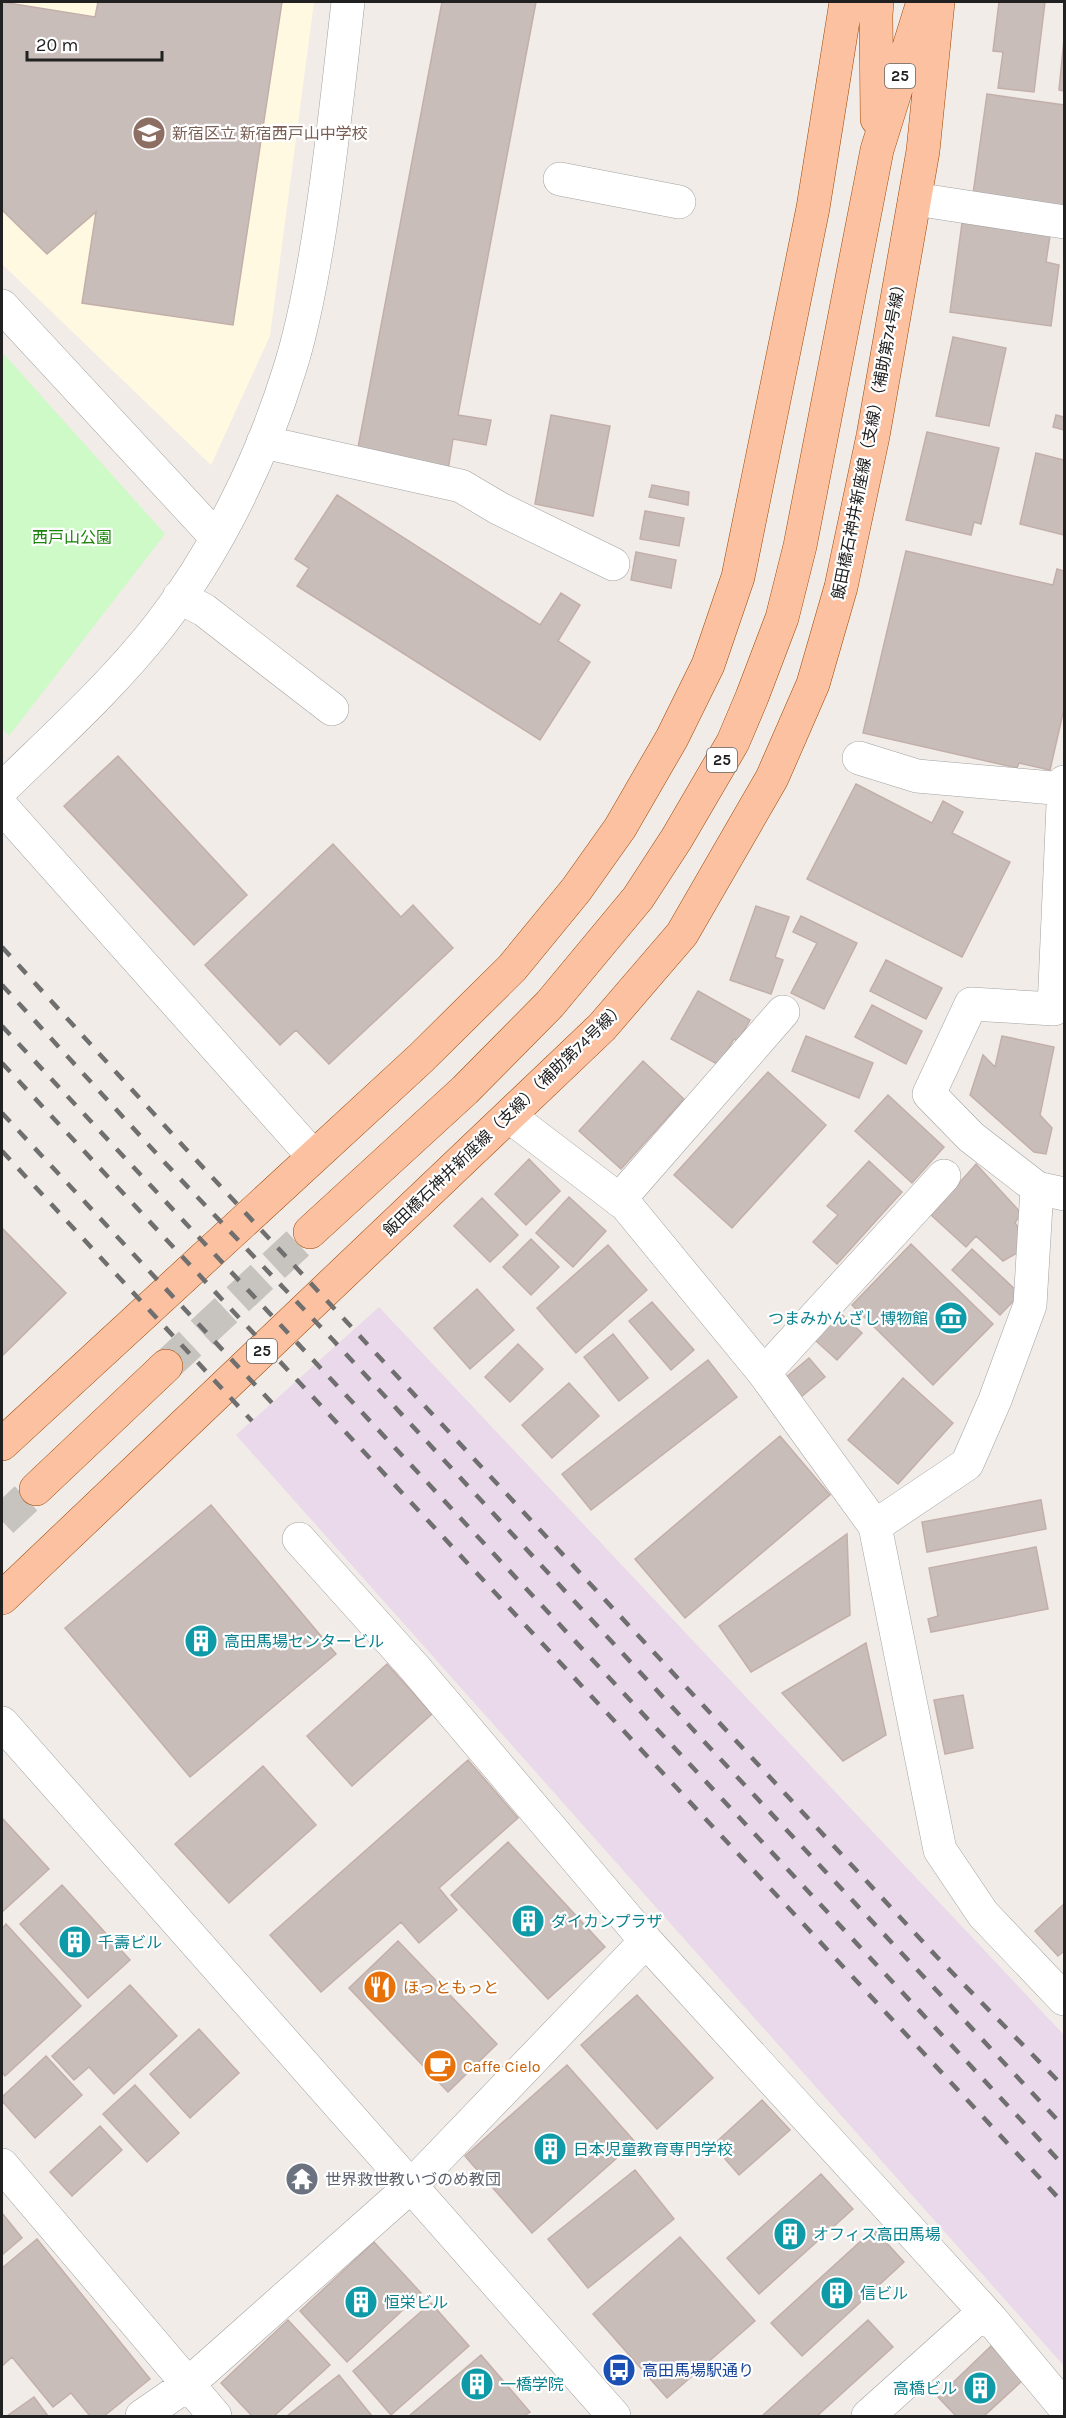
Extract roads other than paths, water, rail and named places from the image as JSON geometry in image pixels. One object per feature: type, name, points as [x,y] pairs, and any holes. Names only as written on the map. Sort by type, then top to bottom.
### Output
[{"type":"main road","points":[[2,1444],[421,1058],[512,968],[576,890],[626,818],[672,738],[708,665],[738,577],[813,208],[846,2]]},
{"type":"main road","name":"25","points":[[878,2],[876,15],[878,150]]},
{"type":"main road","name":"25","points":[[310,1232],[465,1090],[550,1004],[638,898],[677,838],[733,742],[782,618],[800,546],[878,150],[923,2]]},
{"type":"main road","name":"飯田橋石神井新座線（支線）（補助第74号線）","points":[[2,1598],[602,1028],[682,934],[772,778],[813,684],[841,588],[873,436],[923,151],[938,2]]},
{"type":"main road","points":[[36,1489],[166,1366]]},
{"type":"street","points":[[2,789],[97,698],[158,626],[216,537],[263,442],[291,368],[311,281],[328,177],[348,2]]},
{"type":"street","points":[[560,179],[679,202]]},
{"type":"street","points":[[915,199],[1065,222]]},
{"type":"street","points":[[2,306],[216,537]]},
{"type":"street","points":[[263,442],[461,486],[613,564]]},
{"type":"street","points":[[179,597],[204,610],[332,709]]},
{"type":"street","points":[[859,758],[916,776],[1064,787],[1054,1009],[971,1005],[929,1094],[970,1137],[1051,1191],[1030,1305],[995,1400],[967,1464],[875,1526]]},
{"type":"street","points":[[2,807],[313,1156]]},
{"type":"street","points":[[619,1200],[783,1012]]},
{"type":"street","points":[[509,1116],[626,1205],[764,1373],[875,1526],[940,1850],[982,1914],[1065,1999]]},
{"type":"street","points":[[764,1373],[944,1176]]},
{"type":"street","points":[[299,1539],[414,1667],[646,1941],[984,2312],[1065,2407]]},
{"type":"street","points":[[2,1723],[614,2416]]},
{"type":"street","points":[[142,2416],[187,2385],[410,2187],[646,1941]]},
{"type":"street","points":[[2,2165],[215,2416]]},
{"type":"street","points":[[867,2416],[984,2312]]},
{"type":"tunnel","points":[[166,1366],[310,1232]]},
{"type":"tunnel","points":[[2,1521],[36,1489]]},
{"type":"railway","points":[[2,947],[185,1148],[937,1957],[1064,2087]]},
{"type":"railway","points":[[2,985],[1064,2127]]},
{"type":"railway","points":[[2,1026],[1064,2166]]},
{"type":"railway","points":[[2,1063],[1064,2204]]},
{"type":"railway","points":[[2,1113],[272,1403]]},
{"type":"railway","points":[[2,1151],[252,1421]]},
{"type":"place","name":"新宿区立 新宿西戸山中学校","points":[[149,133]]},
{"type":"place","name":"つまみかんざし博物館","points":[[951,1318]]},
{"type":"place","name":"高田馬場センタービル","points":[[201,1641]]},
{"type":"place","name":"ダイカンプラザ","points":[[528,1921]]},
{"type":"place","name":"千壽ビル","points":[[75,1942]]},
{"type":"place","name":"ほっともっと","points":[[380,1987]]},
{"type":"place","name":"Caffe Cielo","points":[[440,2066]]},
{"type":"place","name":"日本児童教育専門学校","points":[[550,2149]]},
{"type":"place","name":"世界救世教いづのめ教団","points":[[302,2179]]},
{"type":"place","name":"オフィス高田馬場","points":[[790,2234]]},
{"type":"place","name":"信ビル","points":[[837,2293]]},
{"type":"place","name":"恒栄ビル","points":[[361,2302]]},
{"type":"place","name":"高田馬場駅通り","points":[[619,2370]]},
{"type":"place","name":"一橋学院","points":[[477,2384]]},
{"type":"place","name":"高橋ビル","points":[[980,2388]]},
{"type":"park label","name":"西戸山公園","points":[[72,537]]}]
